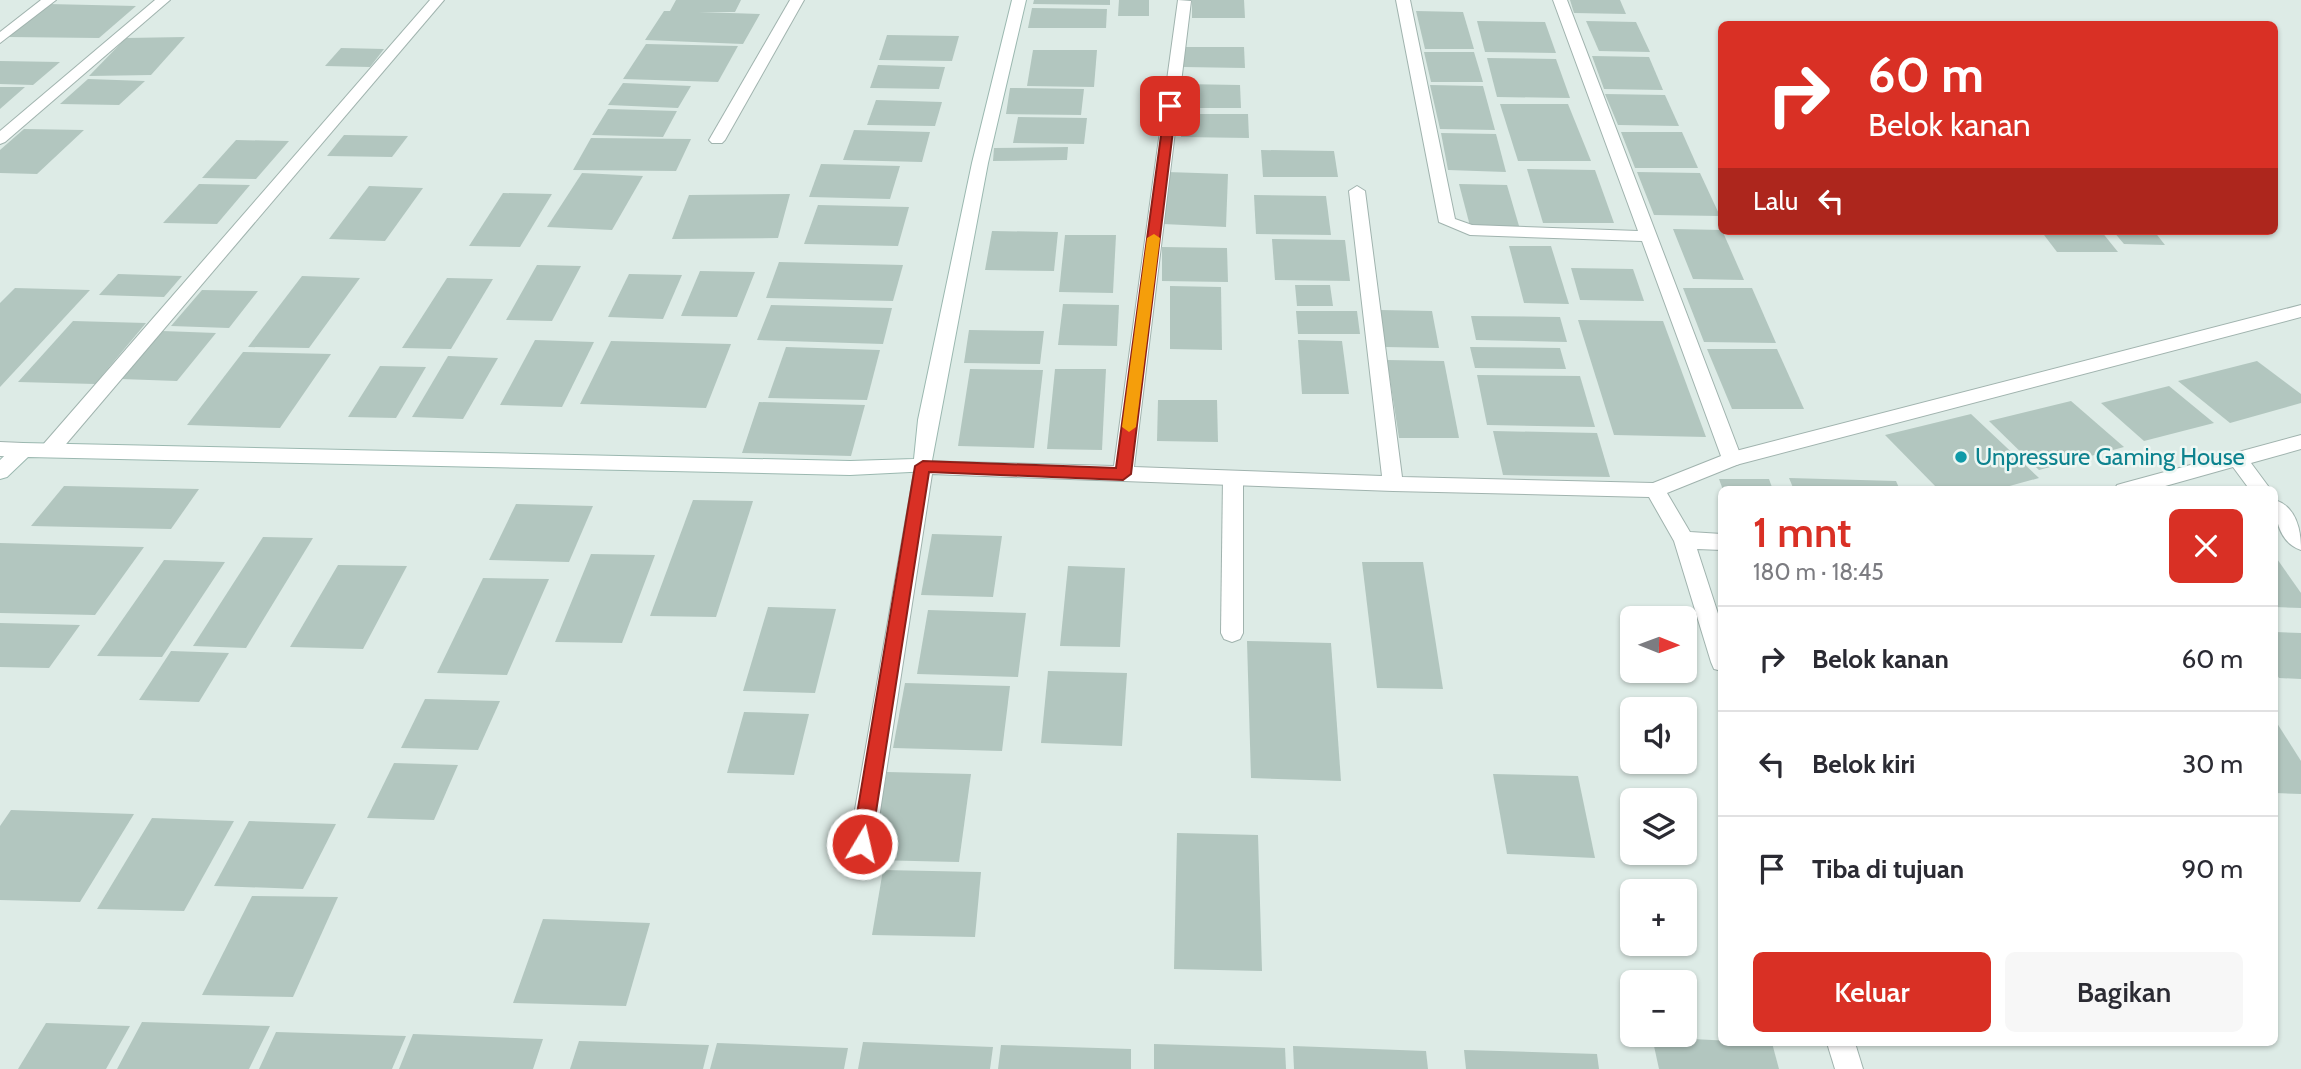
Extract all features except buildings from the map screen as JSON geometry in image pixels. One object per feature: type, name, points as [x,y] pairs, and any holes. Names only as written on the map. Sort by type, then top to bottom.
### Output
[{"type":"street","points":[[0,39],[49,0]]},
{"type":"street","points":[[0,139],[163,0]]},
{"type":"street","points":[[48,452],[437,0]]},
{"type":"street","points":[[717,140],[797,0]]},
{"type":"street","points":[[862,844],[923,466],[928,420],[978,177],[1019,0]]},
{"type":"street","points":[[1403,0],[1447,222],[1471,230],[1648,236]]},
{"type":"street","points":[[1560,0],[1732,459]]},
{"type":"street","points":[[1123,474],[1184,1]]},
{"type":"street","points":[[1357,191],[1393,484]]},
{"type":"street","points":[[0,449],[850,468],[923,466],[1393,484],[1655,490],[1732,459],[2301,311]]},
{"type":"street","points":[[2139,486],[2301,442]]},
{"type":"street","points":[[0,472],[23,450]]},
{"type":"street","points":[[2238,459],[2259,486]]},
{"type":"street","points":[[1232,633],[1233,478]]},
{"type":"street","points":[[1655,490],[1684,540],[1718,649]]},
{"type":"street","points":[[2278,512],[2301,542]]},
{"type":"street","points":[[1684,540],[1718,542]]},
{"type":"street","points":[[1842,1046],[1849,1069]]},
{"type":"slow traffic","points":[[1129,427],[1154,238]]},
{"type":"place","name":"Unpressure Gaming House","points":[[1961,457]]},
{"type":"route","points":[[862,844],[923,466],[1123,474],[1170,106]]}]
